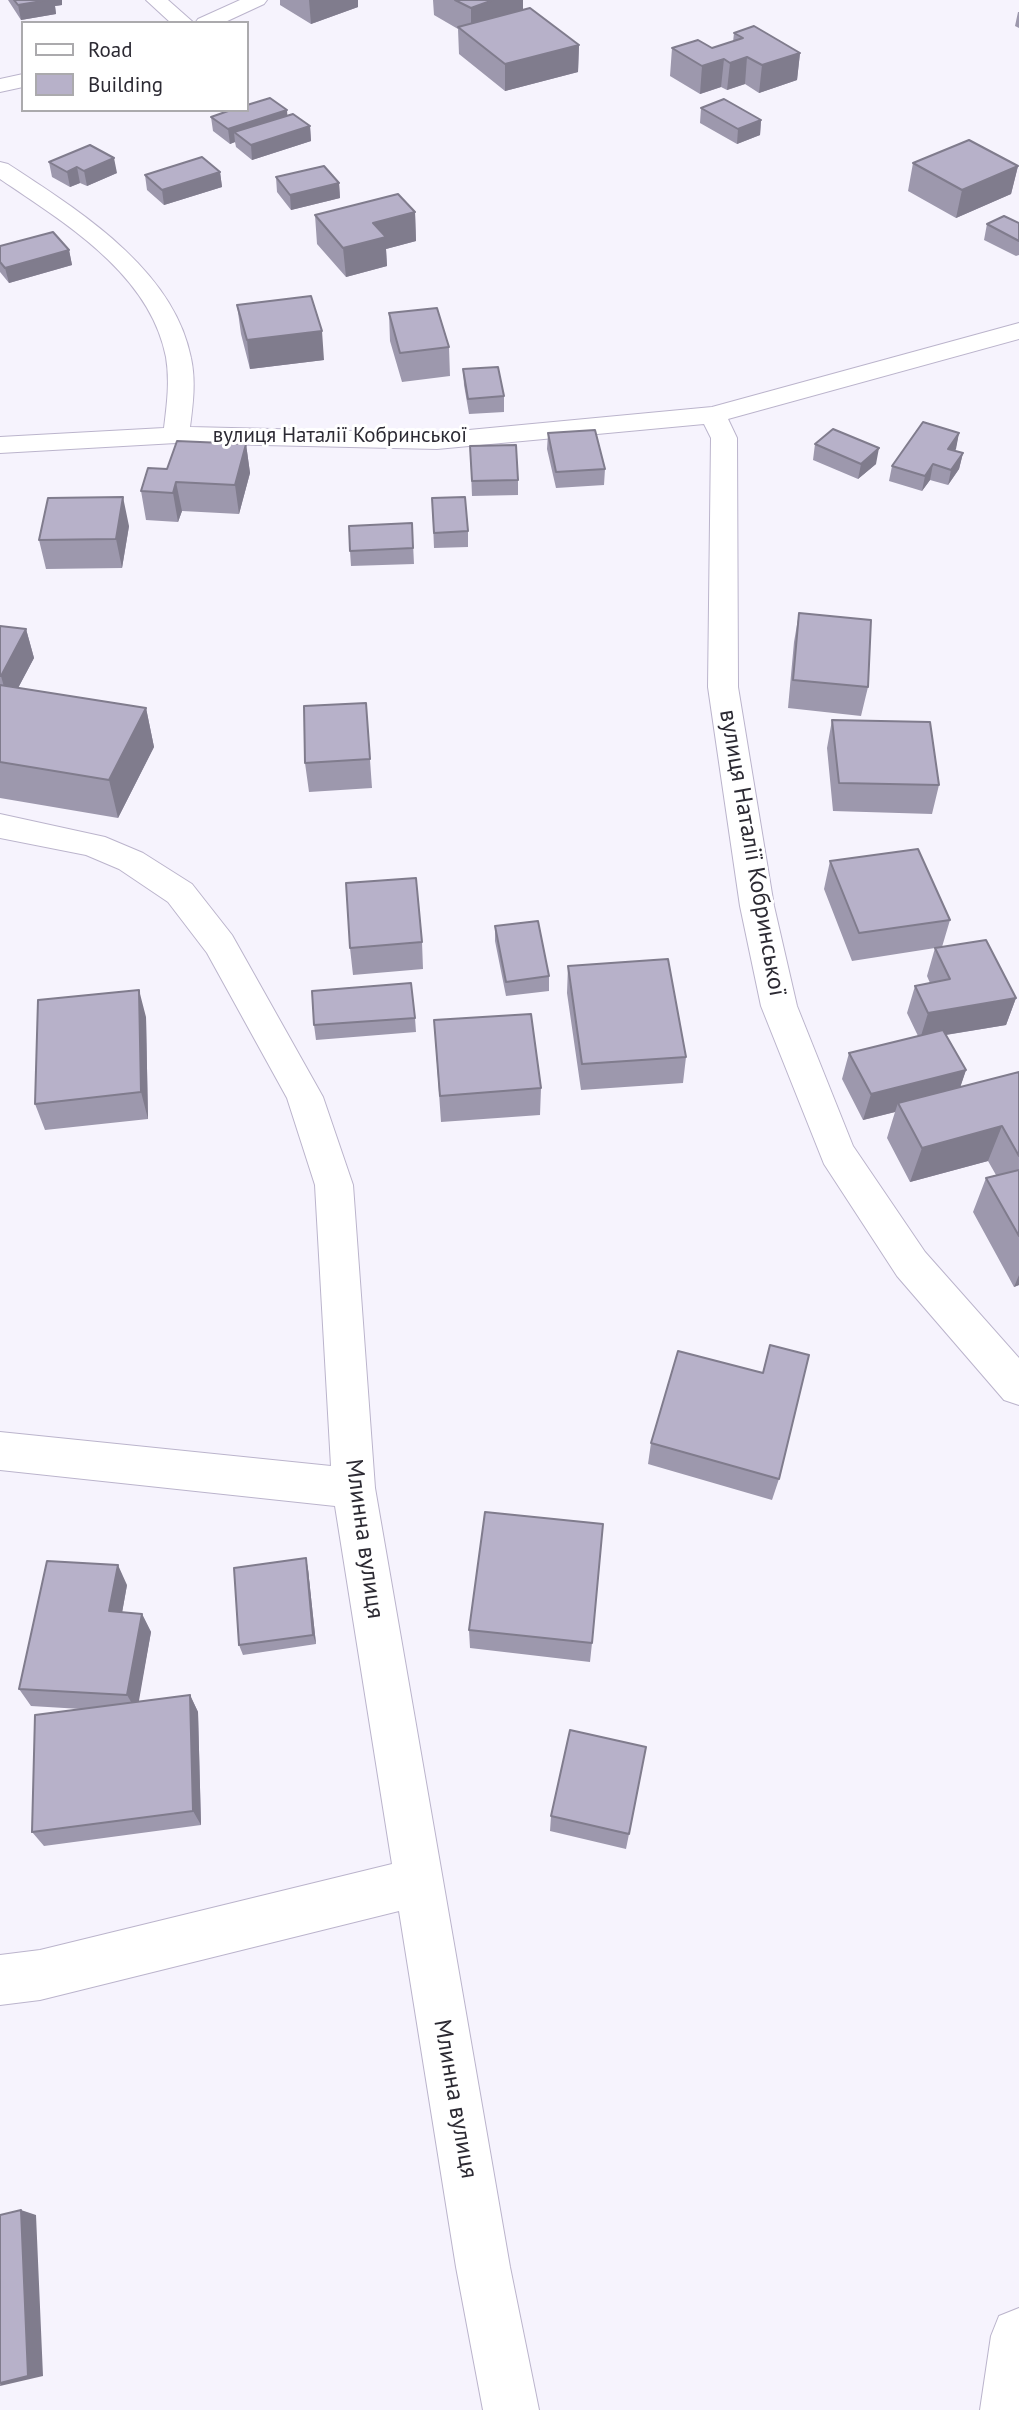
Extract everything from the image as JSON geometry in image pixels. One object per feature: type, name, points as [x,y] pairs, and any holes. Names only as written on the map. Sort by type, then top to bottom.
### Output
[{"type":"street","points":[[156,0],[182,21]]},
{"type":"street","points":[[210,21],[257,0]]},
{"type":"street","points":[[0,86],[21,81]]},
{"type":"street","name":"вулиця Наталії Кобринської","points":[[0,169],[104,242],[134,273],[158,309],[176,345],[182,391],[176,435]]},
{"type":"street","name":"вулиця Наталії Кобринської","points":[[0,445],[176,435],[437,441],[713,415],[1019,331]]},
{"type":"street","name":"вулиця Наталії Кобринської","points":[[713,415],[724,438],[723,687],[757,906],[779,1006],[837,1153],[911,1264],[1019,1387]]},
{"type":"street","name":"Млинна вулиця","points":[[0,826],[93,845],[131,861],[180,893],[220,944],[305,1097],[334,1185],[354,1488],[481,2253],[511,2410]]},
{"type":"street","points":[[0,1451],[354,1488]]},
{"type":"street","points":[[0,1980],[40,1975],[418,1882]]},
{"type":"street","points":[[1008,2410],[1019,2336]]},
{"type":"building","points":[[14,0],[48,0],[18,5]]},
{"type":"building","points":[[455,0],[493,0],[471,8]]},
{"type":"building","points":[[530,8],[579,45],[505,64],[458,27]]},
{"type":"building","points":[[754,26],[800,53],[762,65],[747,57],[730,63],[724,59],[702,66],[672,48],[698,40],[712,48],[743,38],[734,33]]},
{"type":"building","points":[[270,98],[287,110],[228,129],[211,117],[225,112],[248,112],[248,105]]},
{"type":"building","points":[[724,99],[761,120],[738,129],[701,108]]},
{"type":"building","points":[[293,114],[310,126],[251,145],[234,132]]},
{"type":"building","points":[[969,140],[1018,166],[962,190],[913,163]]},
{"type":"building","points":[[90,145],[114,158],[84,171],[77,167],[67,172],[49,162]]},
{"type":"building","points":[[202,157],[220,172],[162,190],[145,175]]},
{"type":"building","points":[[324,166],[339,183],[290,195],[276,177]]},
{"type":"building","points":[[398,194],[415,212],[373,223],[386,237],[343,248],[315,215]]},
{"type":"building","points":[[1004,216],[1019,223],[1019,241],[987,224]]},
{"type":"building","points":[[53,232],[69,250],[5,268],[0,262],[0,246]]},
{"type":"building","points":[[311,296],[322,331],[247,340],[237,305]]},
{"type":"building","points":[[437,308],[449,347],[400,353],[389,313]]},
{"type":"building","points":[[498,367],[504,396],[468,399],[463,369]]},
{"type":"building","points":[[923,422],[959,433],[948,449],[963,453],[951,470],[933,464],[925,476],[892,466]]},
{"type":"building","points":[[833,429],[879,448],[861,464],[815,444]]},
{"type":"building","points":[[595,430],[605,469],[556,472],[548,433]]},
{"type":"building","points":[[177,441],[246,444],[235,485],[176,482],[173,493],[141,491],[148,468],[167,469]]},
{"type":"building","points":[[516,445],[518,480],[472,481],[470,446]]},
{"type":"building","points":[[123,497],[116,539],[39,540],[48,498]]},
{"type":"building","points":[[465,497],[468,531],[434,533],[432,498]]},
{"type":"building","points":[[412,523],[413,548],[350,551],[349,526]]},
{"type":"building","points":[[799,613],[871,620],[868,687],[793,680]]},
{"type":"building","points":[[0,626],[26,629],[1,676],[0,676]]},
{"type":"building","points":[[0,685],[146,708],[109,780],[0,762]]},
{"type":"building","points":[[366,703],[370,759],[305,763],[304,706]]},
{"type":"building","points":[[832,720],[930,722],[939,785],[839,783]]},
{"type":"building","points":[[918,849],[950,920],[859,933],[830,861]]},
{"type":"building","points":[[416,878],[422,942],[350,948],[346,883]]},
{"type":"building","points":[[538,921],[549,976],[506,982],[495,926]]},
{"type":"building","points":[[986,940],[1016,998],[928,1013],[915,986],[950,979],[935,948]]},
{"type":"building","points":[[668,959],[686,1057],[582,1064],[568,966]]},
{"type":"building","points":[[411,983],[415,1018],[314,1025],[312,991]]},
{"type":"building","points":[[139,990],[141,1092],[35,1104],[38,1000]]},
{"type":"building","points":[[531,1014],[541,1088],[440,1096],[434,1020]]},
{"type":"building","points":[[943,1030],[966,1070],[871,1094],[849,1053]]},
{"type":"building","points":[[1019,1072],[1019,1156],[1002,1126],[922,1148],[898,1103]]},
{"type":"building","points":[[1019,1170],[1019,1236],[986,1178]]},
{"type":"building","points":[[770,1345],[809,1355],[779,1479],[651,1443],[678,1351],[763,1373]]},
{"type":"building","points":[[485,1512],[603,1524],[592,1643],[469,1630]]},
{"type":"building","points":[[306,1558],[313,1635],[239,1645],[234,1568]]},
{"type":"building","points":[[47,1561],[118,1565],[109,1611],[142,1614],[127,1695],[19,1689]]},
{"type":"building","points":[[190,1695],[193,1811],[32,1832],[35,1715]]},
{"type":"building","points":[[570,1730],[646,1747],[629,1834],[551,1816]]},
{"type":"building","points":[[21,2210],[28,2376],[0,2383],[0,2215]]}]
